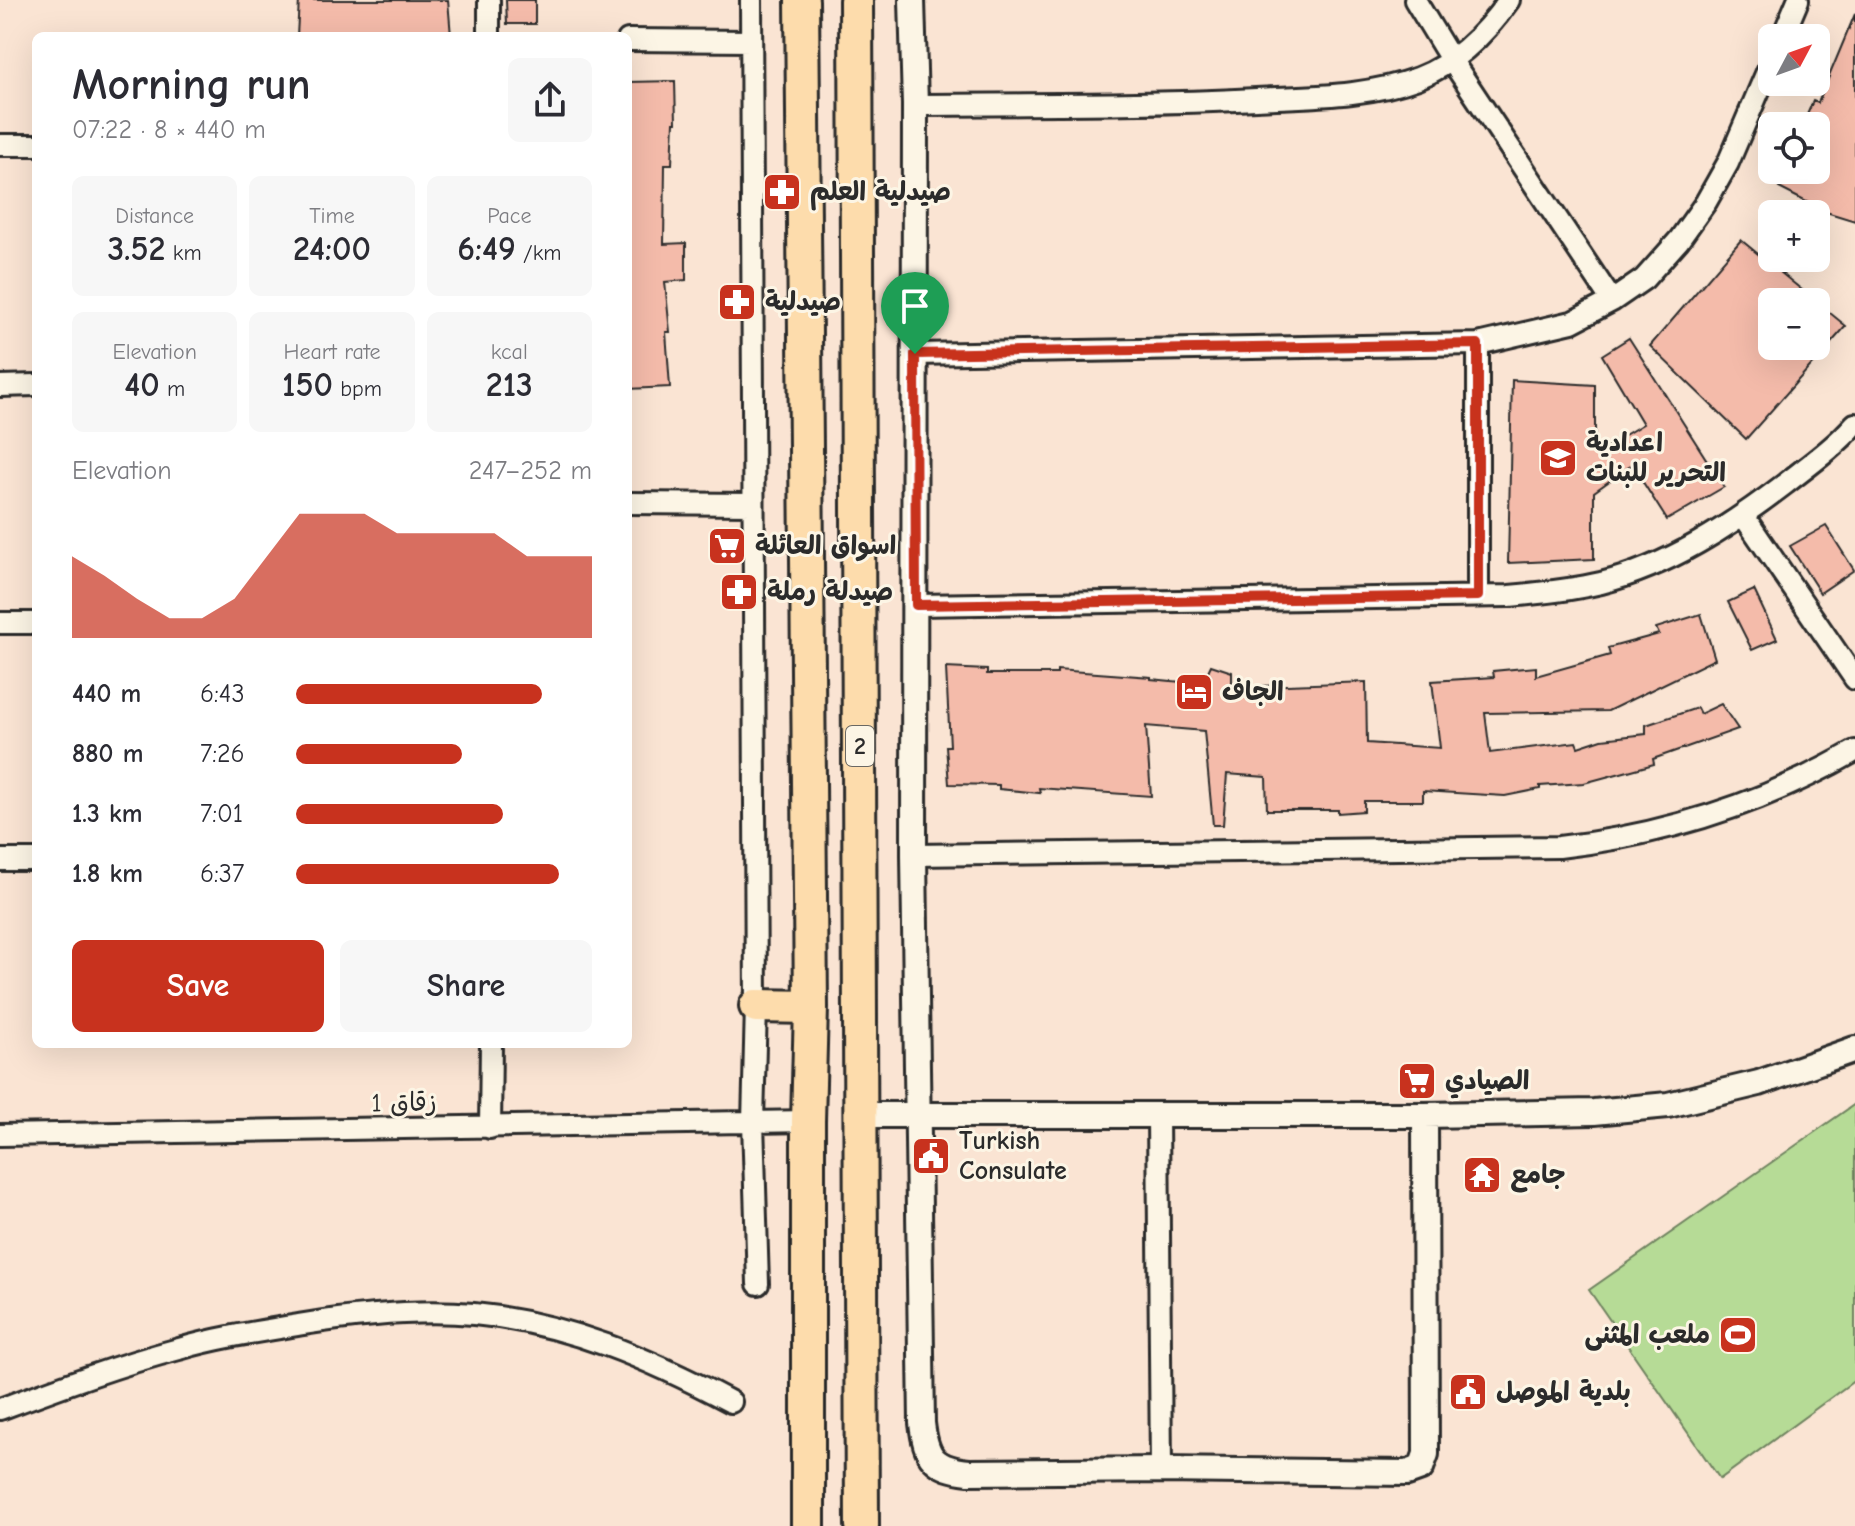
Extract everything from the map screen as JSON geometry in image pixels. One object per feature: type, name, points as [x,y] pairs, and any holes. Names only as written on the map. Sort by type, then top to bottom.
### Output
[{"type":"highway","name":"2","points":[[802,0],[811,1007],[808,1526]]},
{"type":"highway","name":"2","points":[[856,0],[862,1526]]},
{"type":"highway","points":[[756,1006],[811,1007]]},
{"type":"street","points":[[489,0],[489,32]]},
{"type":"street","points":[[751,0],[756,1006],[753,1122],[758,1284]]},
{"type":"street","points":[[912,0],[915,105],[916,1115],[922,1423],[925,1445],[933,1460],[949,1470],[969,1472],[1161,1470],[1407,1473],[1421,1468],[1426,1454],[1425,1115]]},
{"type":"street","points":[[1415,0],[1452,61],[1612,301]]},
{"type":"street","points":[[915,105],[1193,102],[1351,94],[1388,88],[1421,77],[1452,61],[1495,20],[1509,0]]},
{"type":"street","points":[[1788,24],[1798,0]]},
{"type":"street","points":[[632,40],[751,41]]},
{"type":"street","points":[[915,354],[1478,344],[1572,322],[1612,301],[1644,279],[1679,240],[1728,163],[1758,93]]},
{"type":"street","points":[[0,145],[32,145]]},
{"type":"street","points":[[1478,344],[1478,596]]},
{"type":"street","points":[[0,386],[32,385]]},
{"type":"street","points":[[916,605],[1478,596],[1546,592],[1603,583],[1680,552],[1743,515],[1804,470],[1855,424]]},
{"type":"street","points":[[632,503],[752,504]]},
{"type":"street","points":[[1743,515],[1855,679]]},
{"type":"street","points":[[0,623],[32,623]]},
{"type":"street","points":[[914,855],[1559,847],[1598,843],[1655,832],[1738,808],[1816,773],[1855,751]]},
{"type":"street","points":[[0,860],[32,860]]},
{"type":"street","points":[[490,1128],[491,1048]]},
{"type":"street","points":[[862,1115],[1594,1112],[1668,1105],[1759,1083],[1855,1049]]},
{"type":"street","points":[[1158,1115],[1161,1470]]},
{"type":"street","name":"زقاق 1","points":[[0,1135],[808,1121]]},
{"type":"street","points":[[0,1409],[100,1372],[193,1345],[350,1317],[431,1312],[476,1315],[582,1337],[642,1357],[731,1402]]},
{"type":"green space","name":"ملعب المثنى","points":[[1855,1104],[1855,1380],[1720,1479],[1589,1290]]},
{"type":"building","points":[[299,0],[448,0],[451,32],[297,32]]},
{"type":"building","points":[[506,0],[535,0],[535,24],[507,24]]},
{"type":"building","points":[[1855,14],[1855,221],[1830,213],[1830,200],[1802,200],[1779,188],[1780,184],[1830,184],[1830,112],[1808,112],[1813,101],[1818,103],[1821,96],[1830,96],[1830,74]]},
{"type":"building","points":[[675,81],[676,122],[672,164],[665,164],[664,244],[686,243],[686,280],[665,282],[670,332],[666,332],[670,387],[632,389],[632,82]]},
{"type":"building","points":[[1741,240],[1758,254],[1758,272],[1780,272],[1800,288],[1758,288],[1758,360],[1816,360],[1746,439],[1650,346]]},
{"type":"building","points":[[1830,313],[1846,326],[1830,344]]},
{"type":"building","points":[[1629,338],[1724,487],[1667,520],[1632,465],[1594,492],[1594,559],[1508,563],[1512,380],[1595,385],[1595,453],[1643,424],[1602,355]]},
{"type":"building","points":[[1826,526],[1854,570],[1820,593],[1790,546]]},
{"type":"building","points":[[1754,590],[1777,639],[1752,650],[1728,602]]},
{"type":"building","points":[[1701,614],[1715,659],[1608,711],[1485,713],[1490,753],[1576,742],[1578,747],[1602,739],[1646,734],[1646,725],[1697,708],[1700,714],[1721,704],[1738,729],[1653,759],[1654,764],[1584,783],[1540,786],[1540,789],[1505,796],[1423,791],[1423,801],[1364,801],[1364,811],[1338,813],[1338,810],[1267,810],[1266,777],[1227,774],[1223,825],[1213,825],[1204,731],[1146,726],[1151,796],[1039,788],[1040,793],[999,789],[999,785],[949,784],[946,668],[987,670],[987,674],[1057,674],[1057,670],[1202,684],[1211,665],[1232,672],[1232,687],[1366,682],[1367,743],[1440,748],[1432,681],[1494,677],[1493,671],[1536,667],[1536,676],[1610,655],[1608,648],[1659,634],[1656,628]]},
{"type":"place","name":"صيدلية العلم","points":[[782,192]]},
{"type":"place","name":"صيدلية","points":[[737,302]]},
{"type":"place","name":"اعدادية التحرير للبنات","points":[[1558,458]]},
{"type":"place","name":"اسواق العائلة","points":[[727,546]]},
{"type":"place","name":"صيدلة رملة","points":[[739,592]]},
{"type":"place","name":"الجاف","points":[[1194,692]]},
{"type":"place","name":"الصيادي","points":[[1417,1081]]},
{"type":"place","name":"Turkish Consulate","points":[[931,1156]]},
{"type":"place","name":"جامع","points":[[1482,1175]]},
{"type":"place","name":"ملعب المثنى","points":[[1738,1335]]},
{"type":"place","name":"بلدية الموصل","points":[[1468,1392]]},
{"type":"route","points":[[1478,344],[1478,596],[916,605],[915,354],[1478,344]]}]
